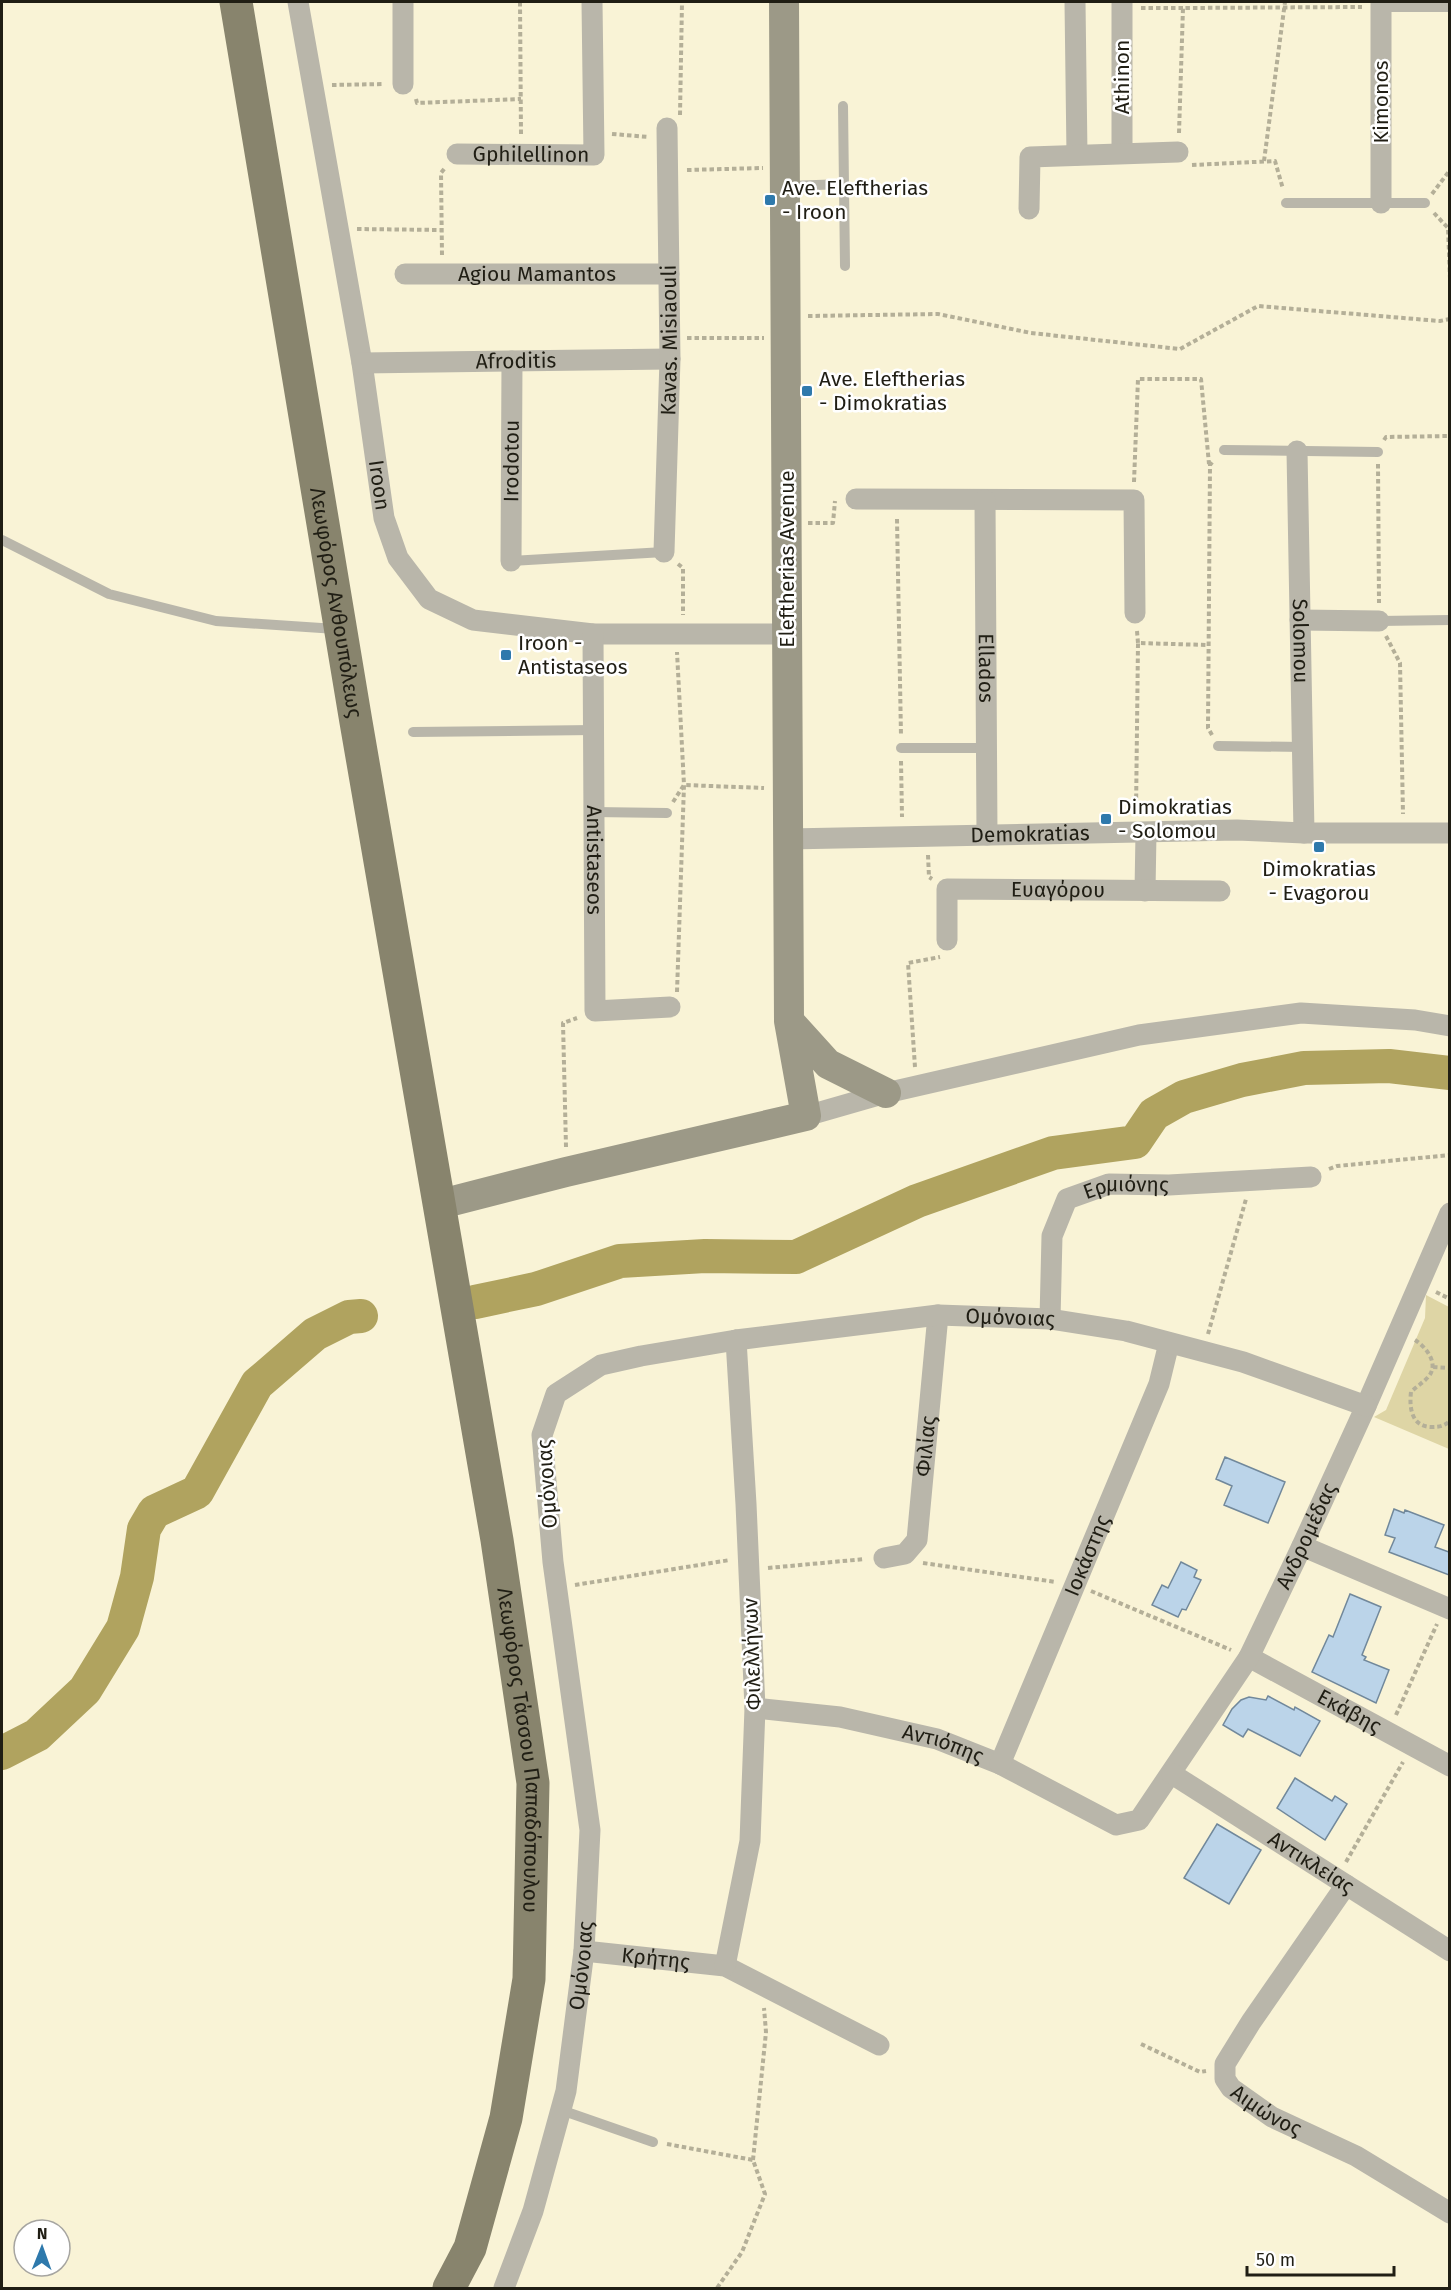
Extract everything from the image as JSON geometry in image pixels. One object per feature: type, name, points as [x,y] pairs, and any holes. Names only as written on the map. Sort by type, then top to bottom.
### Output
[{"type":"main road","name":"Λεωφόρος Ανθουπόλεως","points":[[236,2],[441,1204]]},
{"type":"main road","name":"Eleftherias Avenue","points":[[784,2],[789,1021],[806,1116]]},
{"type":"main road","points":[[789,1021],[828,1064],[886,1093]]},
{"type":"main road","points":[[441,1204],[566,1172],[806,1116]]},
{"type":"main road","name":"Λεωφόρος Τάσσου Παπαδόπουλου","points":[[441,1204],[499,1551],[533,1783],[529,1979],[506,2118],[470,2248],[449,2289]]},
{"type":"street","points":[[298,2],[304,2]]},
{"type":"street","name":"Iroon","points":[[298,2],[362,363],[384,518],[398,558],[429,599],[473,620],[593,634],[788,634]]},
{"type":"street","points":[[403,2],[403,84]]},
{"type":"street","name":"Gphilellinon","points":[[457,154],[594,155],[592,2]]},
{"type":"street","points":[[1075,2],[1077,155]]},
{"type":"street","name":"Kimonos","points":[[1381,4],[1381,203]]},
{"type":"street","name":"Athinon","points":[[1122,5],[1122,153]]},
{"type":"street","name":"Kavas. Misiaouli","points":[[664,552],[670,348],[667,133]]},
{"type":"street","points":[[1029,209],[1030,157],[1179,152]]},
{"type":"street","name":"Agiou Mamantos","points":[[405,274],[669,274]]},
{"type":"street","name":"Afroditis","points":[[362,363],[512,361],[670,348]]},
{"type":"street","name":"Irodotou","points":[[511,561],[512,361]]},
{"type":"street","name":"Solomou","points":[[1297,451],[1304,833]]},
{"type":"street","points":[[856,499],[1134,500],[1135,613]]},
{"type":"street","name":"Ellados","points":[[985,500],[987,835]]},
{"type":"street","points":[[1300,620],[1379,621]]},
{"type":"street","name":"Antistaseos","points":[[593,634],[595,1011]]},
{"type":"street","name":"Demokratias","points":[[788,839],[1237,830],[1304,833],[1449,833]]},
{"type":"street","points":[[1141,833],[1145,891]]},
{"type":"street","points":[[947,889],[947,940]]},
{"type":"street","name":"Ευαγόρου","points":[[947,889],[1220,891]]},
{"type":"street","points":[[595,1011],[670,1007]]},
{"type":"street","points":[[806,1116],[886,1093],[1138,1035],[1301,1013],[1415,1020],[1449,1026]]},
{"type":"street","name":"Ερμιόνης","points":[[1050,1319],[1052,1236],[1067,1200],[1109,1184],[1169,1185],[1311,1178]]},
{"type":"street","name":"Ανδρομέδας","points":[[1116,1825],[1139,1820],[1249,1657],[1366,1406],[1449,1213]]},
{"type":"street","name":"Ομόνοιας","points":[[504,2289],[532,2211],[566,2091],[584,1951],[590,1830],[556,1588],[542,1435],[556,1394],[601,1365],[641,1356],[736,1340],[938,1315],[1050,1319],[1126,1331],[1243,1362],[1366,1406]]},
{"type":"street","name":"Φιλίας","points":[[884,1558],[905,1554],[917,1540],[938,1315]]},
{"type":"street","name":"Φιλελλήνων","points":[[726,1966],[750,1841],[755,1708],[736,1340]]},
{"type":"street","name":"Ιοκάστης","points":[[1000,1764],[1159,1384],[1169,1343]]},
{"type":"street","points":[[1302,1546],[1447,1608]]},
{"type":"street","name":"Εκάβης","points":[[1249,1657],[1449,1766]]},
{"type":"street","name":"Αντιόπης","points":[[755,1708],[840,1717],[937,1739],[1000,1764],[1116,1825]]},
{"type":"street","name":"Αντικλείας","points":[[1172,1774],[1449,1951]]},
{"type":"street","name":"Αιμώνος","points":[[1341,1882],[1251,2022],[1225,2067],[1226,2079],[1231,2088],[1272,2117],[1356,2156],[1449,2213]]},
{"type":"street","name":"Κρήτης","points":[[584,1951],[726,1966]]},
{"type":"street","points":[[726,1966],[879,2045]]},
{"type":"lane","points":[[1381,4],[1449,7]]},
{"type":"lane","points":[[843,106],[845,266]]},
{"type":"lane","points":[[785,177],[844,184]]},
{"type":"lane","points":[[1286,203],[1425,203]]},
{"type":"lane","points":[[1224,450],[1378,452]]},
{"type":"lane","points":[[2,540],[109,594],[216,621],[342,630]]},
{"type":"lane","points":[[511,561],[664,552]]},
{"type":"lane","points":[[1379,621],[1449,620]]},
{"type":"lane","points":[[413,732],[594,730]]},
{"type":"lane","points":[[1218,746],[1303,747]]},
{"type":"lane","points":[[901,748],[987,748]]},
{"type":"lane","points":[[594,812],[667,813]]},
{"type":"lane","points":[[561,2110],[652,2142]]},
{"type":"path","points":[[520,2],[521,154]]},
{"type":"path","points":[[593,132],[667,133],[680,126],[682,2]]},
{"type":"path","points":[[1201,8],[1202,2]]},
{"type":"path","points":[[1264,161],[1285,2]]},
{"type":"path","points":[[1122,5],[1183,8],[1285,8],[1381,4]]},
{"type":"path","points":[[1183,8],[1179,152],[1185,165],[1275,161],[1286,203]]},
{"type":"path","points":[[313,85],[416,84],[417,103],[521,99]]},
{"type":"path","points":[[443,274],[441,173],[457,154]]},
{"type":"path","points":[[668,170],[785,177]]},
{"type":"path","points":[[1449,170],[1425,203],[1448,228],[1449,278]]},
{"type":"path","points":[[339,228],[441,230]]},
{"type":"path","points":[[670,348],[786,327],[938,314],[1031,333],[1180,349],[1258,306],[1440,321],[1449,319]]},
{"type":"path","points":[[1134,500],[1138,379],[1201,379],[1210,465],[1208,728],[1218,746]]},
{"type":"path","points":[[1403,833],[1400,663],[1379,621],[1378,452],[1386,437],[1449,436]]},
{"type":"path","points":[[1210,465],[1224,450]]},
{"type":"path","points":[[787,523],[833,523],[835,499],[856,499]]},
{"type":"path","points":[[897,500],[902,837]]},
{"type":"path","points":[[664,552],[683,568],[683,633]]},
{"type":"path","points":[[1135,613],[1138,643],[1141,833]]},
{"type":"path","points":[[1138,643],[1207,645]]},
{"type":"path","points":[[667,813],[684,785],[788,788]]},
{"type":"path","points":[[927,836],[929,877],[947,889]]},
{"type":"path","points":[[916,1086],[908,963],[939,958],[947,940]]},
{"type":"path","points":[[566,1172],[563,1023],[595,1011]]},
{"type":"path","points":[[1311,1178],[1337,1166],[1449,1155]]},
{"type":"path","points":[[1203,1352],[1251,1181]]},
{"type":"path","points":[[1398,1332],[1419,1343],[1428,1351],[1433,1367],[1429,1376],[1411,1392],[1411,1410],[1419,1424],[1424,1427],[1444,1426],[1449,1421]]},
{"type":"path","points":[[1433,1367],[1449,1367],[1449,1382]]},
{"type":"path","points":[[556,1588],[749,1564],[884,1558],[1075,1584],[1249,1657]]},
{"type":"path","points":[[1388,1732],[1447,1608]]},
{"type":"path","points":[[1341,1882],[1413,1746]]},
{"type":"path","points":[[717,2289],[742,2252],[765,2194],[753,2160],[766,2032],[762,1985]]},
{"type":"path","points":[[1141,2044],[1200,2072],[1225,2067]]},
{"type":"path","points":[[652,2142],[753,2160]]},
{"type":"shaded area","points":[[1426,1295],[1449,1307],[1449,1449],[1374,1417],[1386,1410],[1425,1318]]},
{"type":"building","points":[[1225,1457],[1285,1482],[1268,1523],[1224,1505],[1232,1486],[1216,1479]]},
{"type":"building","points":[[1394,1509],[1404,1513],[1405,1510],[1444,1525],[1435,1547],[1449,1552],[1449,1575],[1389,1552],[1395,1538],[1385,1535]]},
{"type":"building","points":[[1181,1562],[1197,1570],[1194,1577],[1201,1580],[1186,1610],[1182,1609],[1178,1617],[1152,1605],[1162,1585],[1168,1588]]},
{"type":"building","points":[[1350,1594],[1381,1607],[1362,1655],[1366,1657],[1364,1660],[1389,1670],[1376,1703],[1312,1672],[1329,1635],[1333,1637]]},
{"type":"building","points":[[1268,1696],[1320,1721],[1300,1756],[1248,1729],[1243,1737],[1223,1725],[1232,1709],[1241,1700],[1249,1697],[1266,1700]]},
{"type":"building","points":[[1295,1778],[1332,1801],[1335,1796],[1347,1804],[1325,1840],[1277,1808]]},
{"type":"building","points":[[1217,1824],[1261,1850],[1229,1904],[1184,1878]]},
{"type":"waterway","points":[[475,1302],[536,1289],[620,1261],[705,1256],[796,1257],[917,1201],[1053,1153],[1135,1142],[1154,1114],[1184,1097],[1242,1080],[1304,1068],[1389,1066],[1450,1073]]},
{"type":"waterway","points":[[2,1753],[37,1735],[85,1690],[123,1628],[137,1577],[144,1529],[154,1512],[197,1492],[257,1384],[315,1334],[349,1317],[361,1316]]},
{"type":"place","name":"Ave. Eleftherias - Iroon","points":[[770,200]]},
{"type":"place","name":"Ave. Eleftherias - Dimokratias","points":[[807,391]]},
{"type":"place","name":"Iroon - Antistaseos","points":[[506,655]]},
{"type":"place","name":"Dimokratias - Solomou","points":[[1106,819]]},
{"type":"place","name":"Dimokratias - Evagorou","points":[[1319,847]]}]
